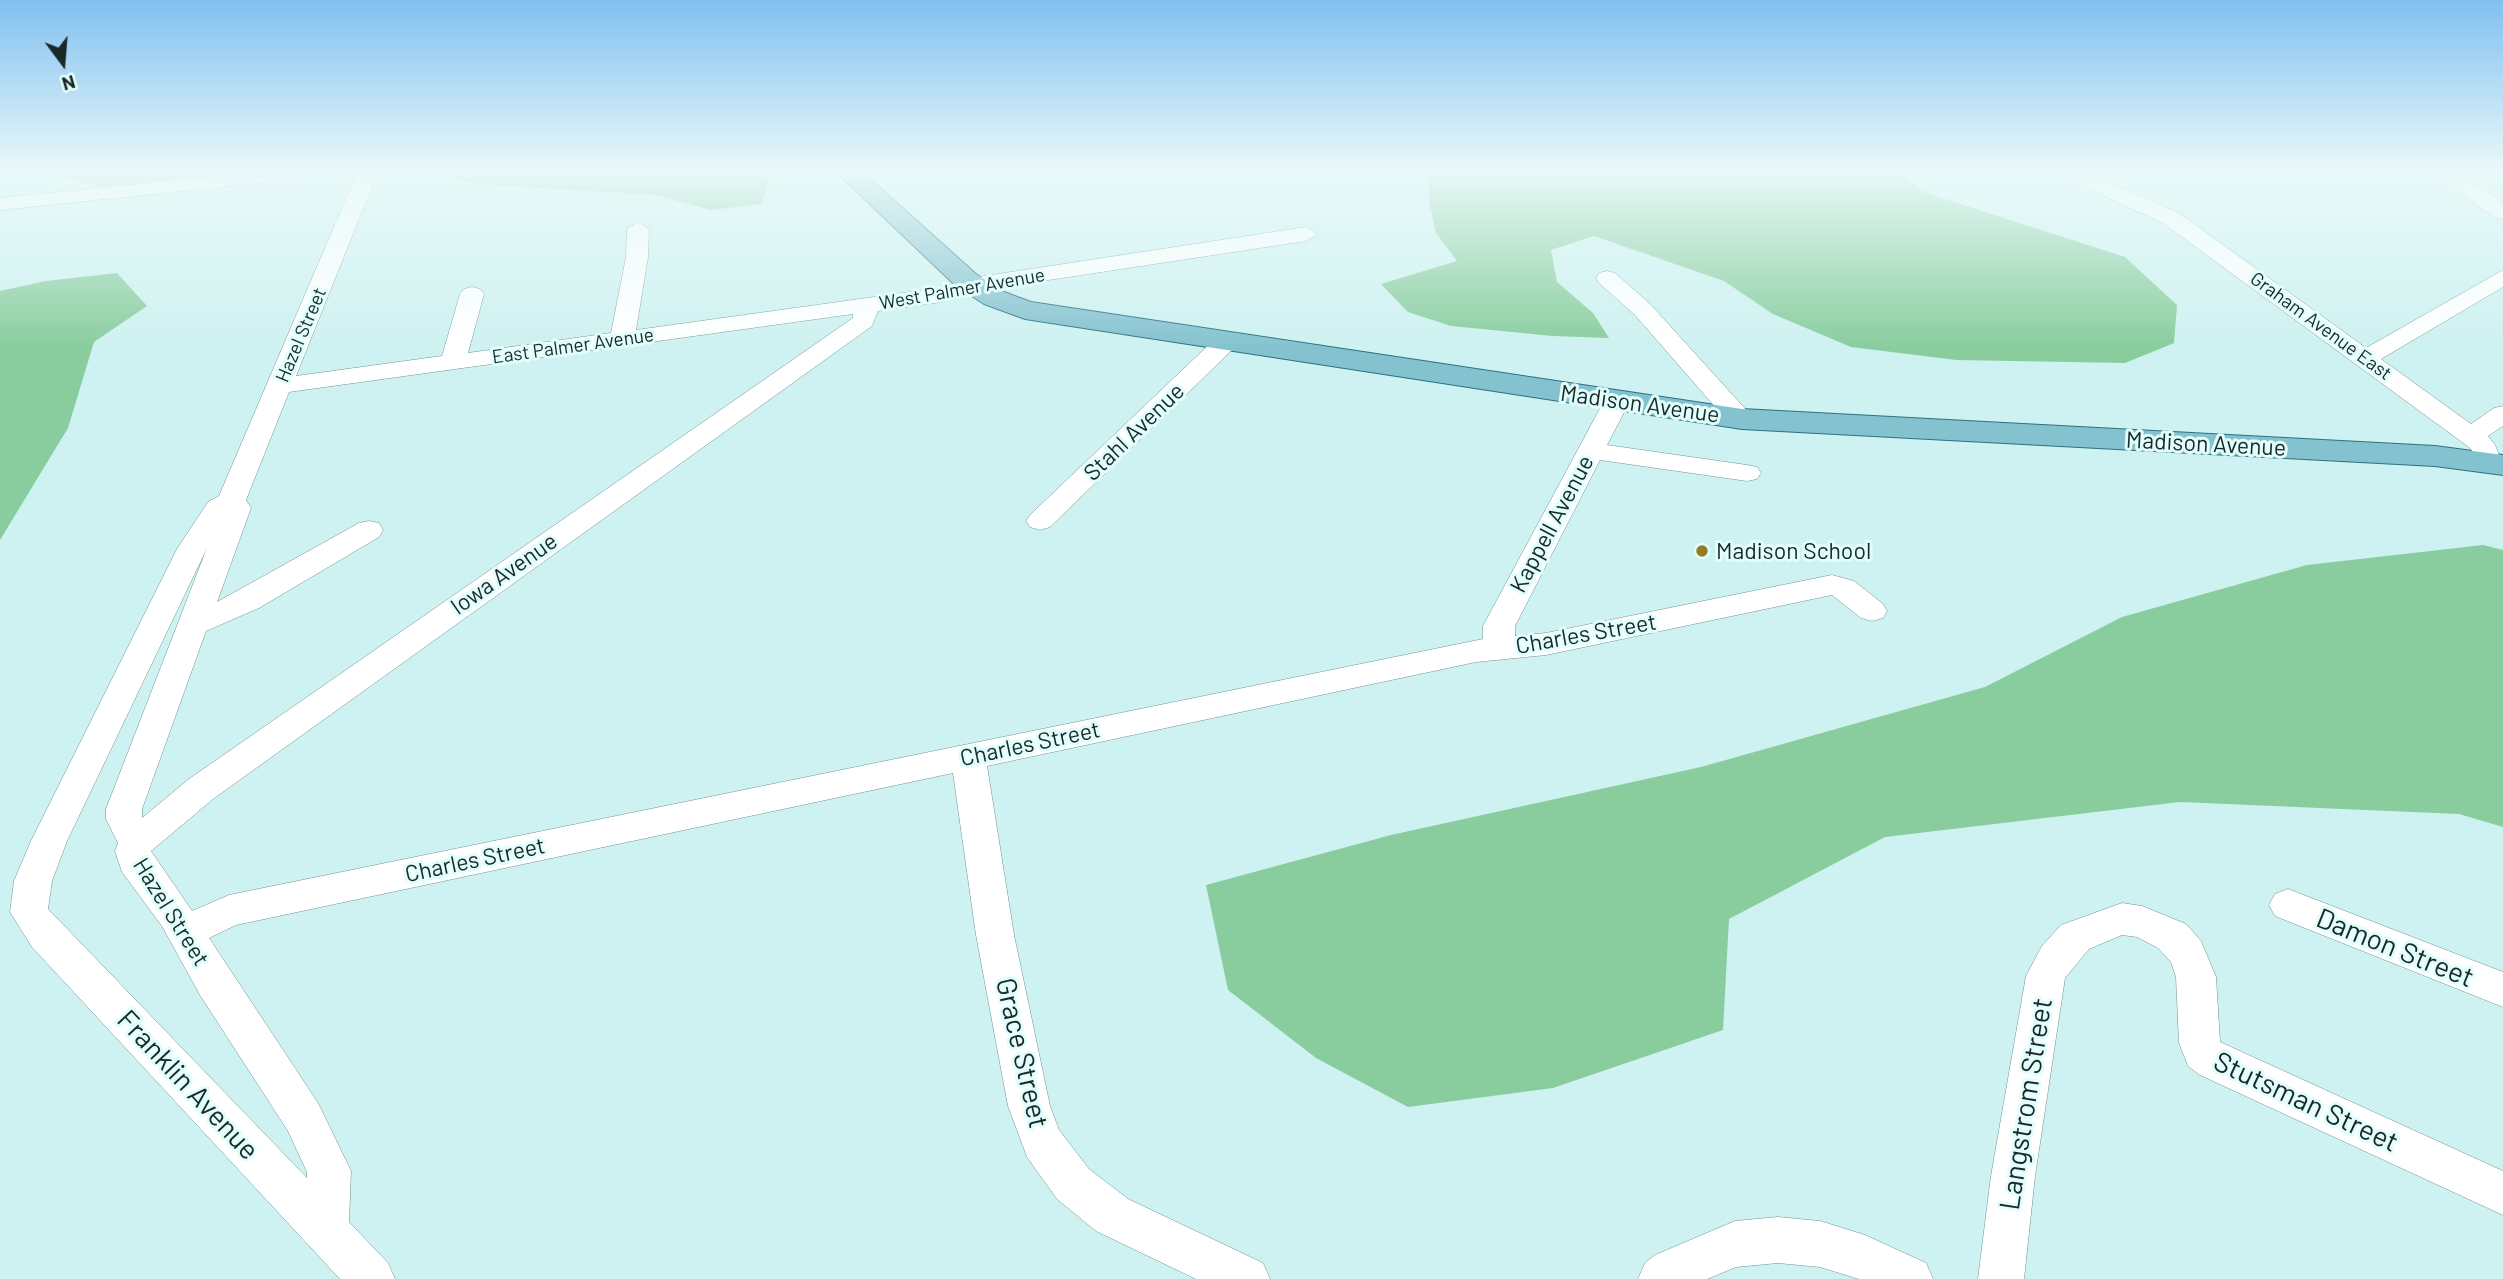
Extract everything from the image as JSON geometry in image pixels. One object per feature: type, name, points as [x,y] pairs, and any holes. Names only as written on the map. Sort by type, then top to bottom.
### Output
[{"type":"main road","name":"Madison Avenue","points":[[914,229],[972,285],[1025,310],[1617,401],[1739,418],[2440,456],[2497,464]]},
{"type":"main road","points":[[2440,456],[2459,450],[2471,436]]},
{"type":"street","name":"Hazel Street","points":[[33,881],[192,549],[218,508],[232,500],[344,229]]},
{"type":"street","points":[[622,339],[637,257],[638,229]]},
{"type":"street","name":"Graham Avenue East","points":[[2186,229],[2471,436],[2497,464]]},
{"type":"street","name":"West Palmer Avenue","points":[[867,305],[942,295],[972,285],[1306,234]]},
{"type":"street","points":[[2362,356],[2375,353],[2503,277]]},
{"type":"street","points":[[1607,278],[1643,310],[1739,418]]},
{"type":"street","points":[[453,362],[472,294]]},
{"type":"street","name":"East Palmer Avenue","points":[[279,386],[867,305]]},
{"type":"street","name":"Iowa Avenue","points":[[136,843],[201,789],[864,321],[867,305]]},
{"type":"street","name":"Stahl Avenue","points":[[1040,521],[1226,342]]},
{"type":"street","name":"Kappell Avenue","points":[[1499,649],[1499,626],[1617,401]]},
{"type":"street","points":[[2471,436],[2503,414]]},
{"type":"street","points":[[1591,451],[1747,472]]},
{"type":"street","name":"Hazel Street","points":[[232,500],[237,508],[124,809],[124,819],[136,843],[132,851],[135,861],[185,932],[214,983],[303,1117],[329,1171],[327,1231]]},
{"type":"street","points":[[195,624],[248,601],[369,530]]},
{"type":"street","name":"Charles Street","points":[[185,932],[229,911],[1476,651],[1546,643],[1832,585],[1843,588],[1872,611]]},
{"type":"street","name":"Grace Street","points":[[968,757],[995,935],[1029,1106],[1042,1142],[1073,1184],[1112,1215],[1247,1279]]},
{"type":"street","name":"Franklin Avenue","points":[[33,881],[29,912],[46,935],[372,1279]]},
{"type":"street","name":"Damon Street","points":[[2288,905],[2503,990]]},
{"type":"street","name":"Stutsman Street","points":[[2074,937],[2092,928],[2122,919],[2142,922],[2172,936],[2187,953],[2196,977],[2200,1043],[2203,1053],[2209,1058],[2503,1193]]},
{"type":"street","name":"Langstrom Street","points":[[2001,1279],[2013,1176],[2046,976],[2056,958],[2074,937]]},
{"type":"street","points":[[1661,1279],[1671,1271],[1735,1244],[1778,1240],[1820,1244],[1865,1258],[1910,1279]]},
{"type":"green space","points":[[1435,229],[2037,229],[2125,257],[2177,305],[2174,343],[2125,363],[1956,360],[1851,347],[1773,314],[1724,281],[1594,236],[1551,250],[1557,282],[1593,313],[1609,338],[1553,336],[1451,326],[1408,312],[1381,284],[1457,261]]},
{"type":"green space","points":[[117,273],[147,306],[94,342],[68,428],[0,540],[0,291],[46,281]]},
{"type":"green space","points":[[2483,545],[2503,550],[2503,827],[2459,814],[2180,802],[1885,837],[1729,919],[1723,1030],[1553,1088],[1408,1107],[1316,1058],[1228,990],[1206,885],[1391,835],[1701,767],[1985,687],[2122,617],[2307,565]]},
{"type":"place","name":"Madison School","points":[[1702,551]]}]
